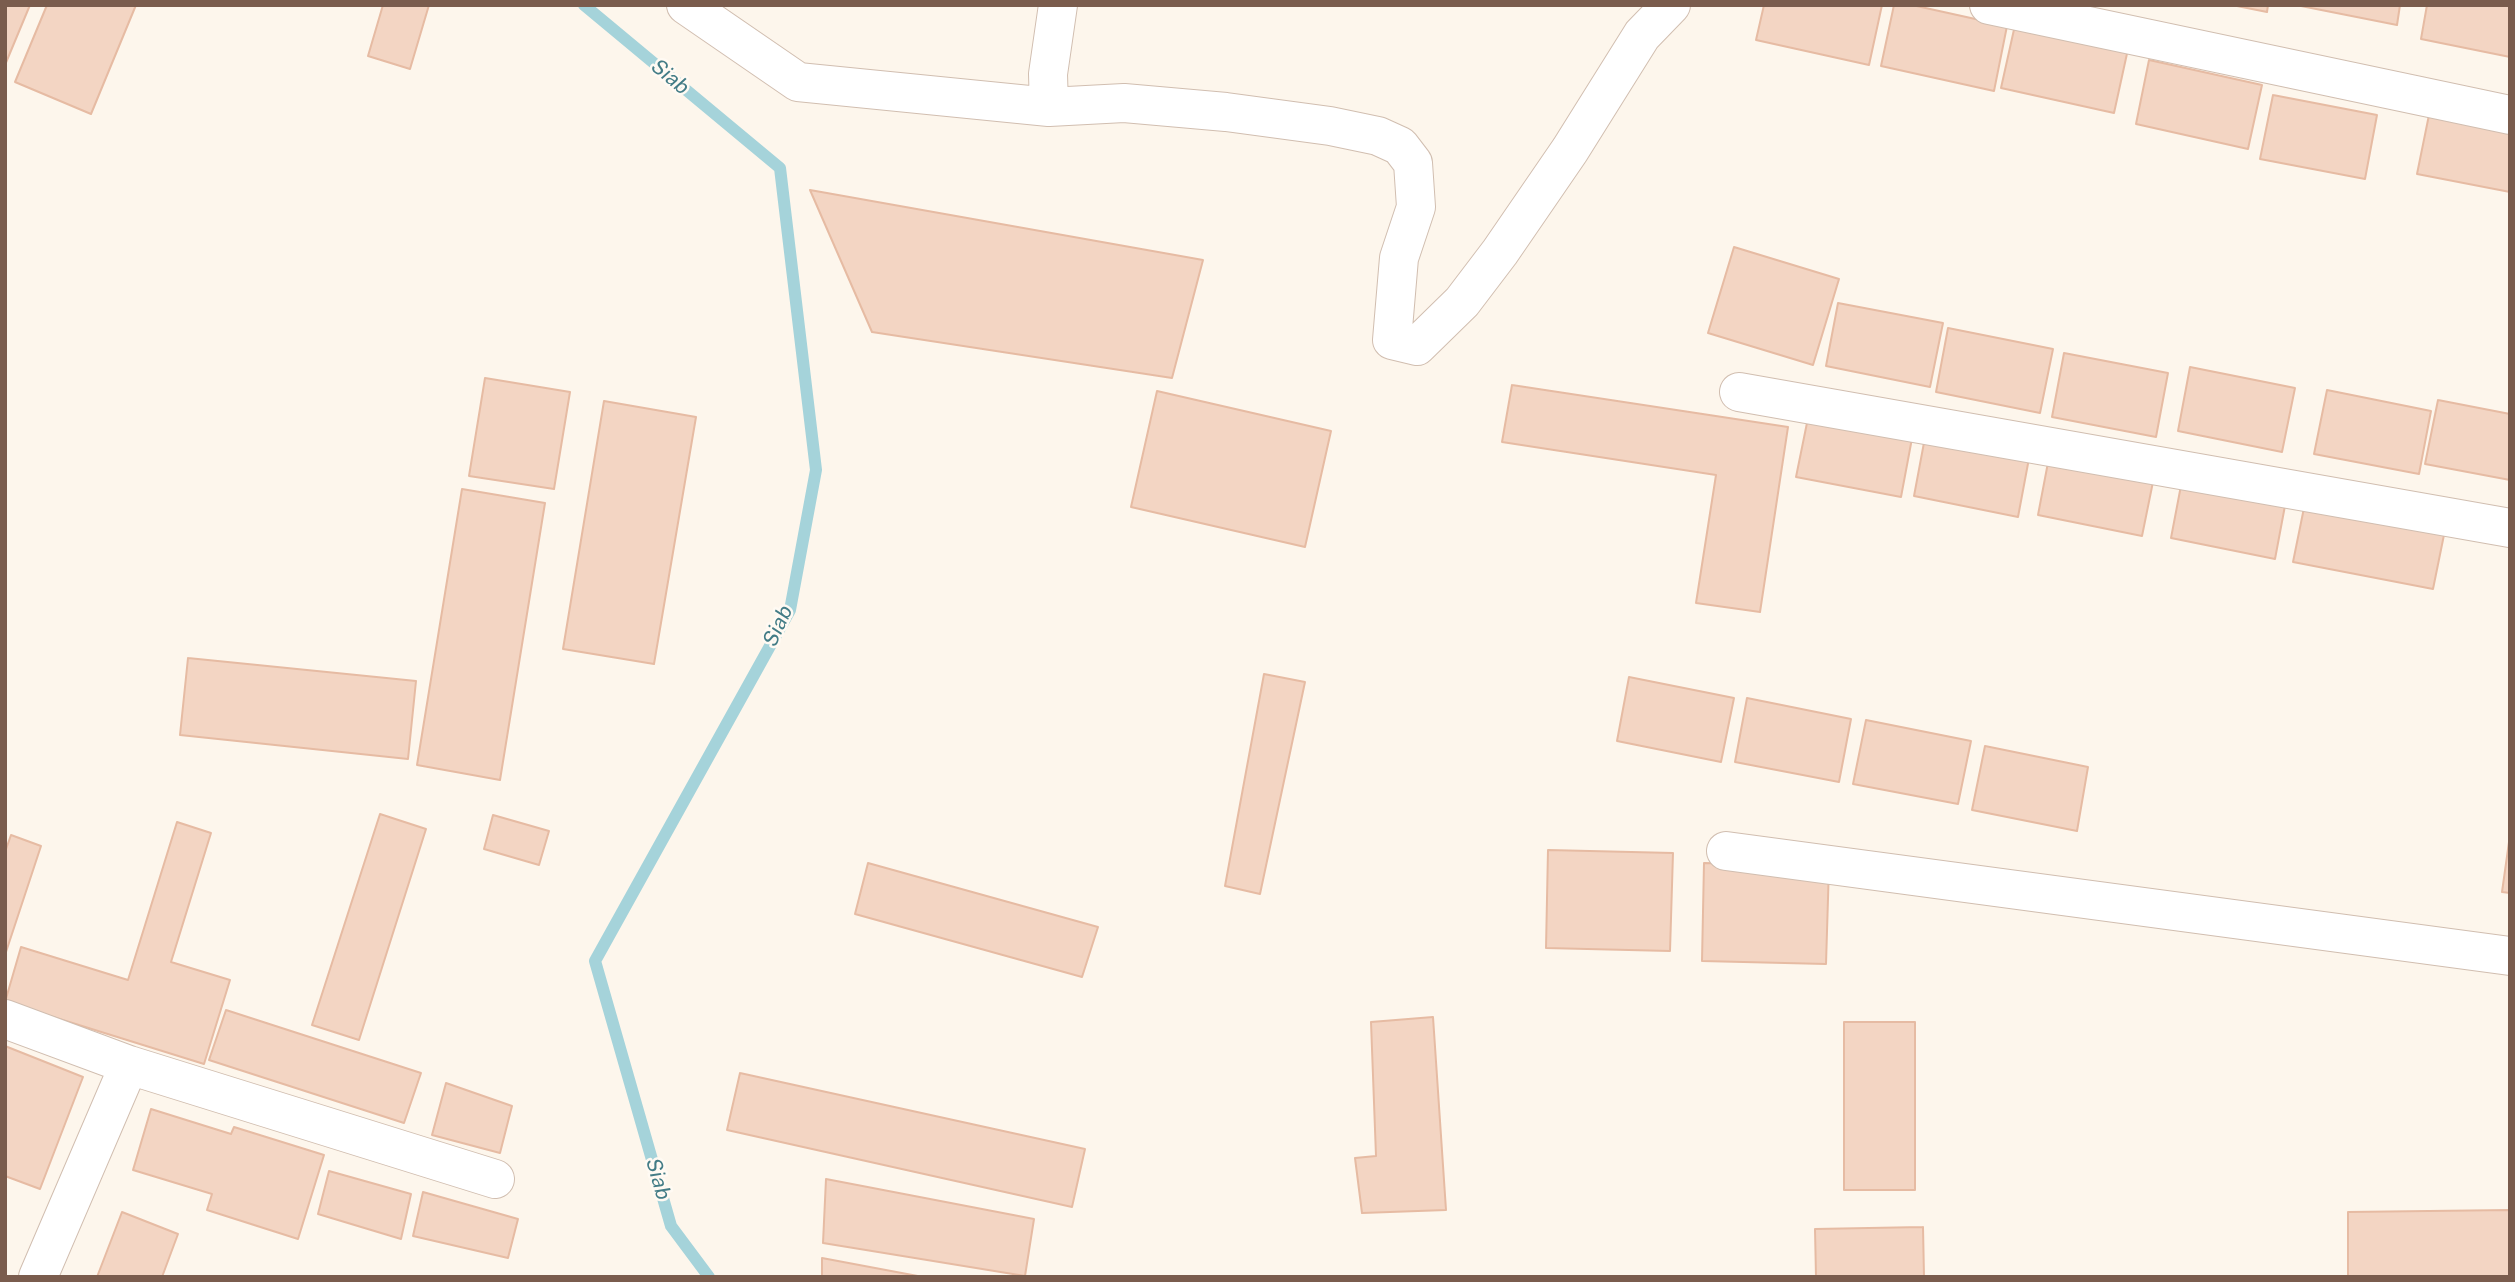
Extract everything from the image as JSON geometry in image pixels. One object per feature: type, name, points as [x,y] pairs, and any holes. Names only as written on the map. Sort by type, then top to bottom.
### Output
[{"type":"street","points":[[686,5],[798,82],[1049,107],[1124,103],[1226,112],[1330,126],[1378,136],[1400,146],[1413,163],[1416,207],[1399,258],[1392,340],[1418,346],[1462,302],[1500,252],[1570,149],[1642,35],[1671,5]]},
{"type":"street","points":[[1049,107],[1048,74],[1058,5]]},
{"type":"street","points":[[1989,5],[2510,115]]},
{"type":"street","points":[[1739,392],[2510,528]]},
{"type":"street","points":[[1726,851],[2510,956]]},
{"type":"street","points":[[5,1019],[130,1065],[495,1179]]},
{"type":"street","points":[[38,1277],[130,1065]]},
{"type":"building","points":[[5,5],[30,5],[5,65]]},
{"type":"building","points":[[47,5],[136,5],[91,114],[15,82]]},
{"type":"building","points":[[383,5],[429,5],[410,69],[368,56]]},
{"type":"building","points":[[1764,5],[1882,5],[1869,65],[1756,40]]},
{"type":"building","points":[[1894,5],[1912,5],[2007,26],[1994,91],[1881,66]]},
{"type":"building","points":[[2232,5],[2268,5],[2267,12]]},
{"type":"building","points":[[2296,5],[2400,5],[2397,25]]},
{"type":"building","points":[[2427,5],[2510,5],[2510,57],[2421,39]]},
{"type":"building","points":[[2015,25],[2128,49],[2114,113],[2001,88]]},
{"type":"building","points":[[2149,60],[2262,85],[2248,149],[2136,124]]},
{"type":"building","points":[[2273,95],[2377,115],[2365,179],[2260,159]]},
{"type":"building","points":[[2430,110],[2510,126],[2510,192],[2417,174]]},
{"type":"building","points":[[810,190],[1203,260],[1172,378],[872,332]]},
{"type":"building","points":[[1734,247],[1839,279],[1813,365],[1708,333]]},
{"type":"building","points":[[1838,303],[1943,323],[1930,387],[1826,366]]},
{"type":"building","points":[[1948,328],[2053,349],[2040,413],[1936,392]]},
{"type":"building","points":[[2064,353],[2168,373],[2156,437],[2052,417]]},
{"type":"building","points":[[2190,367],[2295,388],[2282,452],[2178,431]]},
{"type":"building","points":[[485,378],[570,392],[554,489],[469,476]]},
{"type":"building","points":[[1512,385],[1788,427],[1760,612],[1696,603],[1716,475],[1502,442]]},
{"type":"building","points":[[2327,390],[2431,411],[2419,474],[2314,454]]},
{"type":"building","points":[[1157,391],[1331,431],[1305,547],[1131,507]]},
{"type":"building","points":[[2438,400],[2510,414],[2510,480],[2425,464]]},
{"type":"building","points":[[604,401],[696,417],[654,664],[563,649]]},
{"type":"building","points":[[1809,413],[1913,433],[1901,497],[1796,477]]},
{"type":"building","points":[[1926,432],[2030,453],[2018,517],[1914,496]]},
{"type":"building","points":[[2050,452],[2155,472],[2142,536],[2038,515]]},
{"type":"building","points":[[2183,475],[2287,495],[2275,559],[2171,538]]},
{"type":"building","points":[[462,489],[545,503],[500,780],[417,765]]},
{"type":"building","points":[[2306,498],[2446,525],[2433,589],[2293,562]]},
{"type":"building","points":[[188,658],[416,681],[408,759],[180,735]]},
{"type":"building","points":[[1264,674],[1305,682],[1260,894],[1225,886]]},
{"type":"building","points":[[1629,677],[1734,698],[1721,762],[1617,741]]},
{"type":"building","points":[[1747,698],[1851,719],[1839,782],[1735,762]]},
{"type":"building","points":[[1866,720],[1971,741],[1958,804],[1853,784]]},
{"type":"building","points":[[1985,746],[2088,767],[2077,831],[1972,810]]},
{"type":"building","points":[[380,814],[426,829],[359,1040],[312,1025]]},
{"type":"building","points":[[493,815],[549,831],[539,865],[484,849]]},
{"type":"building","points":[[177,822],[211,833],[171,962],[230,980],[204,1064],[5,1002],[21,947],[128,980]]},
{"type":"building","points":[[11,835],[41,846],[5,955],[5,852]]},
{"type":"building","points":[[2510,835],[2510,893],[2502,892]]},
{"type":"building","points":[[1548,850],[1673,853],[1670,951],[1546,948]]},
{"type":"building","points":[[868,863],[1098,927],[1082,977],[855,914]]},
{"type":"building","points":[[1704,863],[1829,866],[1826,964],[1702,961]]},
{"type":"building","points":[[226,1010],[421,1073],[404,1123],[209,1060]]},
{"type":"building","points":[[1433,1017],[1446,1210],[1362,1213],[1355,1158],[1376,1156],[1371,1022]]},
{"type":"building","points":[[1844,1022],[1915,1022],[1915,1190],[1844,1190]]},
{"type":"building","points":[[5,1046],[83,1077],[40,1189],[5,1176]]},
{"type":"building","points":[[740,1073],[1085,1149],[1072,1207],[727,1130]]},
{"type":"building","points":[[446,1083],[512,1106],[500,1153],[432,1135]]},
{"type":"building","points":[[151,1109],[231,1134],[234,1127],[324,1155],[298,1239],[207,1210],[212,1194],[133,1170]]},
{"type":"building","points":[[329,1171],[411,1194],[401,1239],[318,1214]]},
{"type":"building","points":[[826,1179],[1034,1219],[1025,1276],[823,1243]]},
{"type":"building","points":[[423,1192],[518,1219],[508,1258],[413,1236]]},
{"type":"building","points":[[2510,1210],[2510,1277],[2348,1277],[2348,1212]]},
{"type":"building","points":[[122,1212],[178,1234],[162,1277],[97,1277]]},
{"type":"building","points":[[1923,1227],[1924,1277],[1816,1277],[1815,1229]]},
{"type":"building","points":[[822,1258],[923,1277],[822,1277]]},
{"type":"waterway","name":"Siab","points":[[584,5],[780,168],[816,470],[790,610],[595,961],[671,1226],[709,1277]]}]
